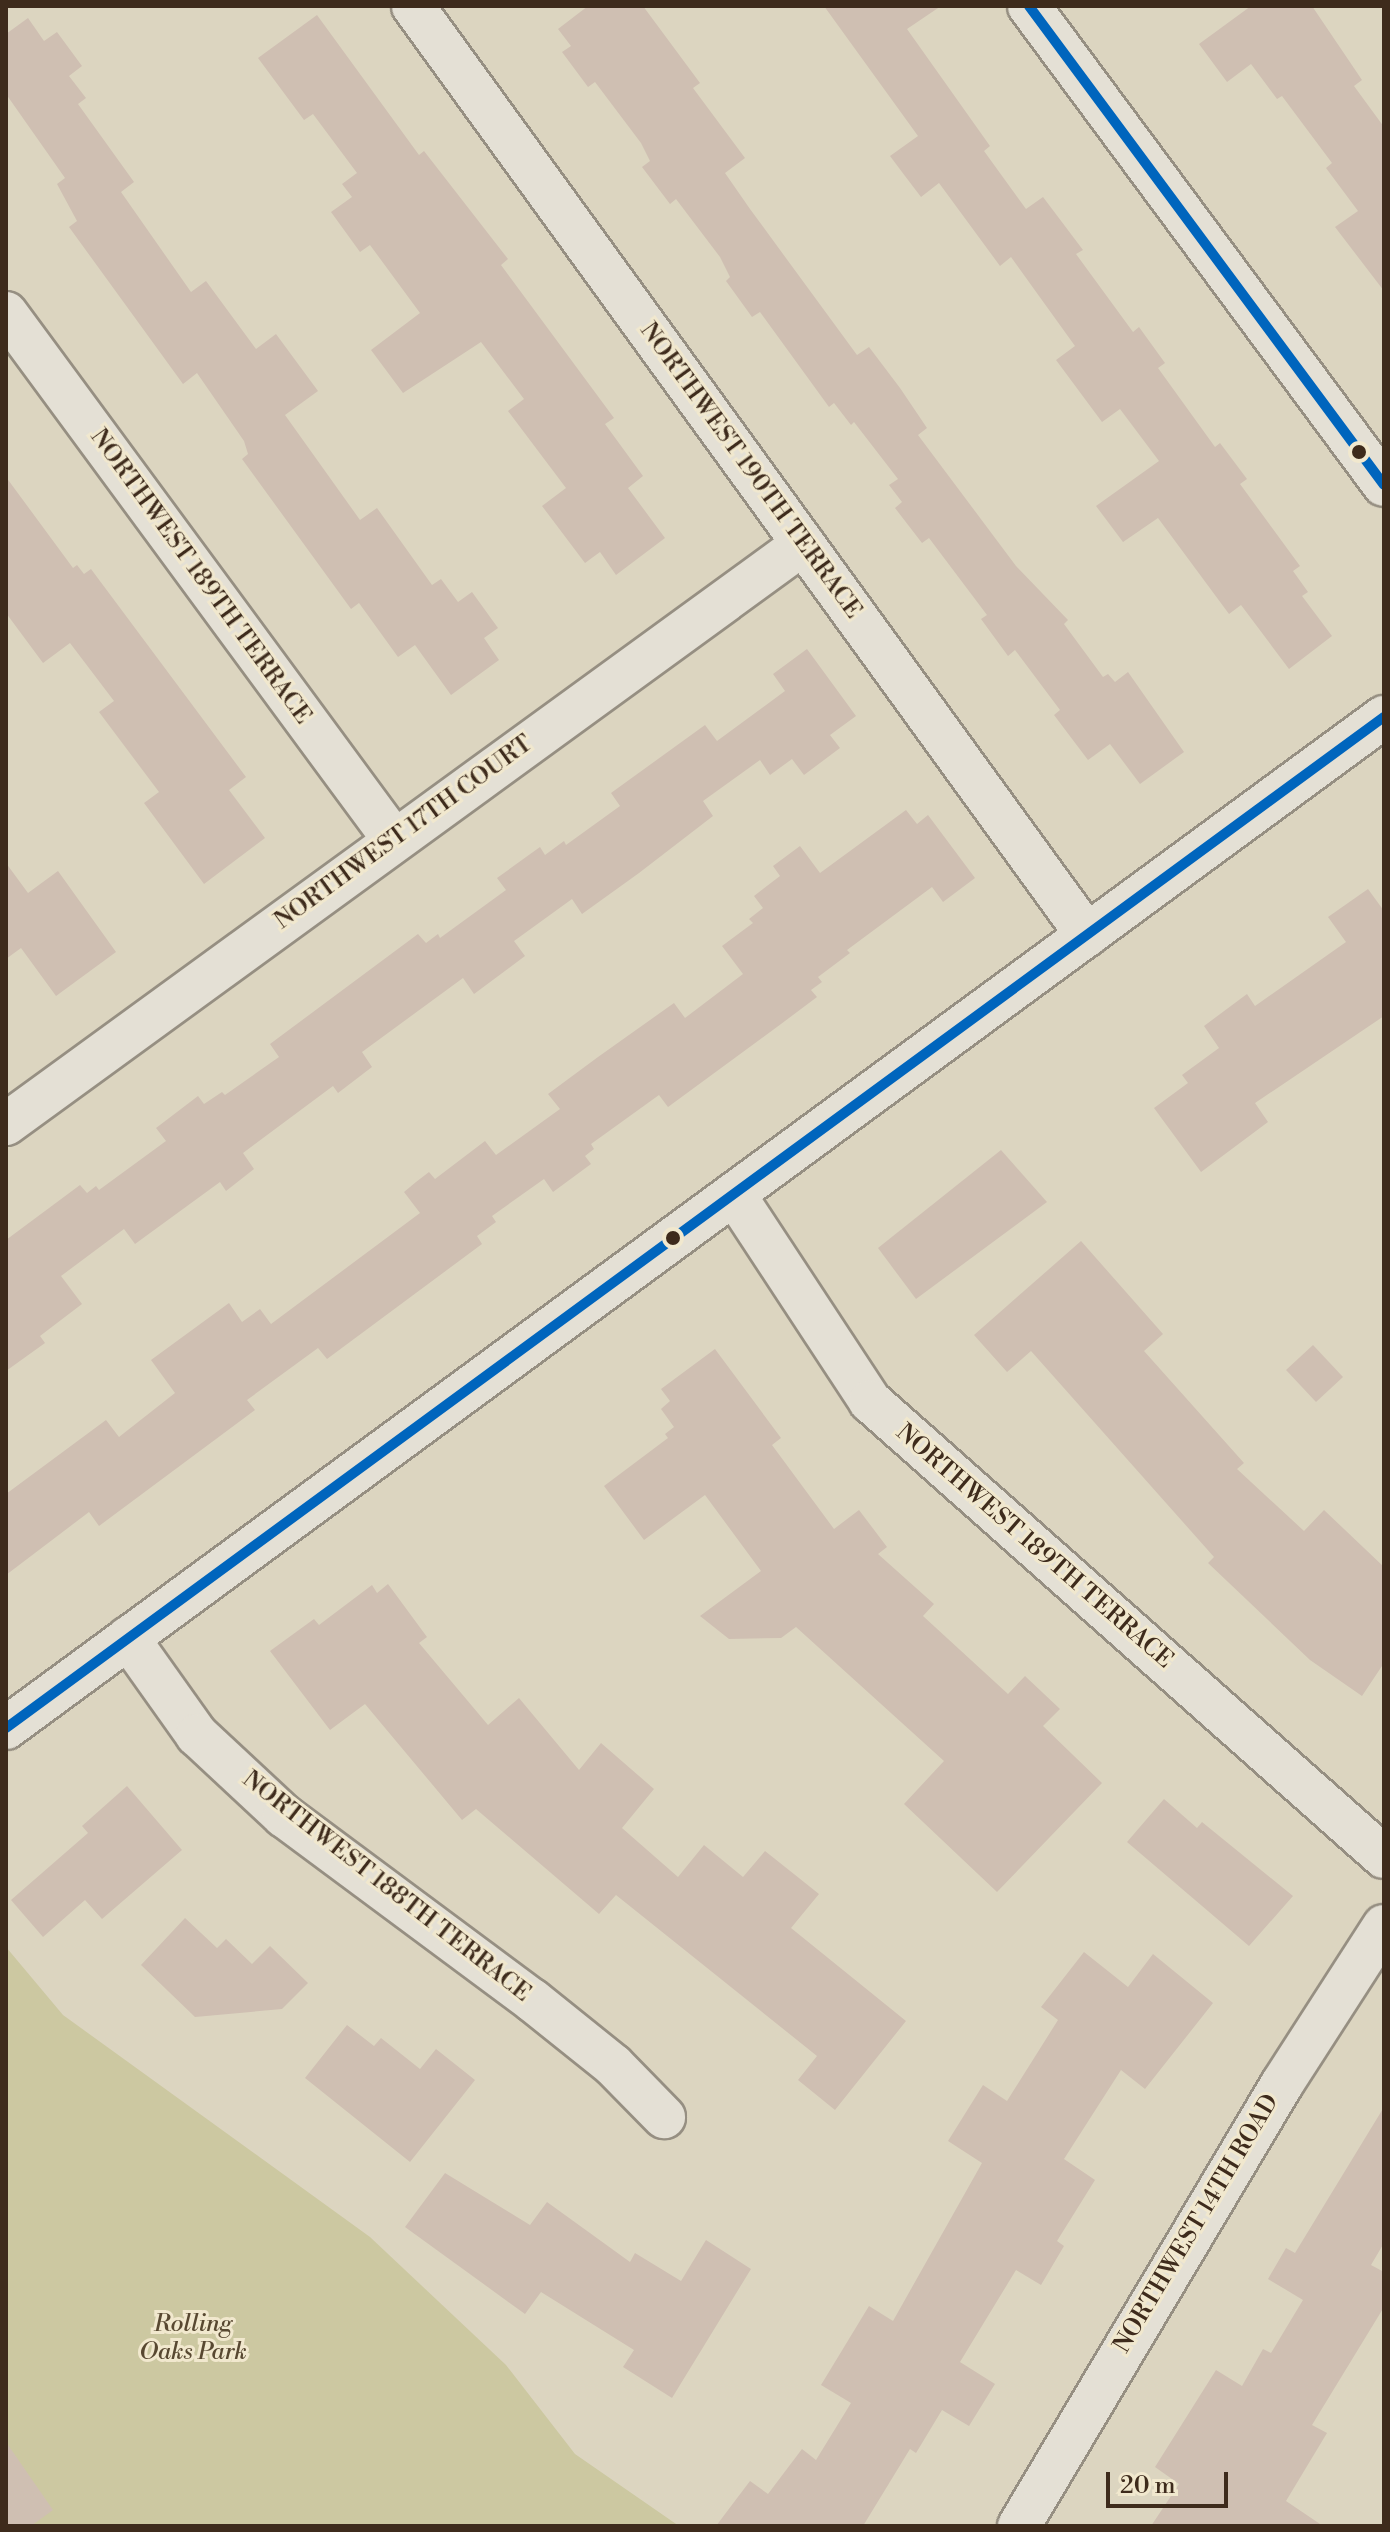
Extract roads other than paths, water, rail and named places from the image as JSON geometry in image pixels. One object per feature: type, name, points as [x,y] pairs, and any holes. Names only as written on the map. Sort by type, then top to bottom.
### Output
[{"type":"street","name":"NORTHWEST 190TH TERRACE","points":[[413,6],[1087,935]]},
{"type":"street","points":[[1029,6],[1384,485]]},
{"type":"street","name":"NORTHWEST 189TH TERRACE","points":[[6,313],[394,840]]},
{"type":"street","name":"NORTHWEST 17TH COURT","points":[[6,1124],[803,544]]},
{"type":"street","points":[[6,1728],[1384,717]]},
{"type":"street","name":"NORTHWEST 189TH TERRACE","points":[[734,1194],[870,1401],[1384,1857]]},
{"type":"street","name":"NORTHWEST 188TH TERRACE","points":[[128,1638],[197,1735],[284,1816],[532,2000],[613,2065],[664,2117]]},
{"type":"street","name":"NORTHWEST 14TH ROAD","points":[[1019,2526],[1282,2084],[1384,1926]]},
{"type":"park label","name":"Rolling Oaks Park","points":[[193,2339]]}]
